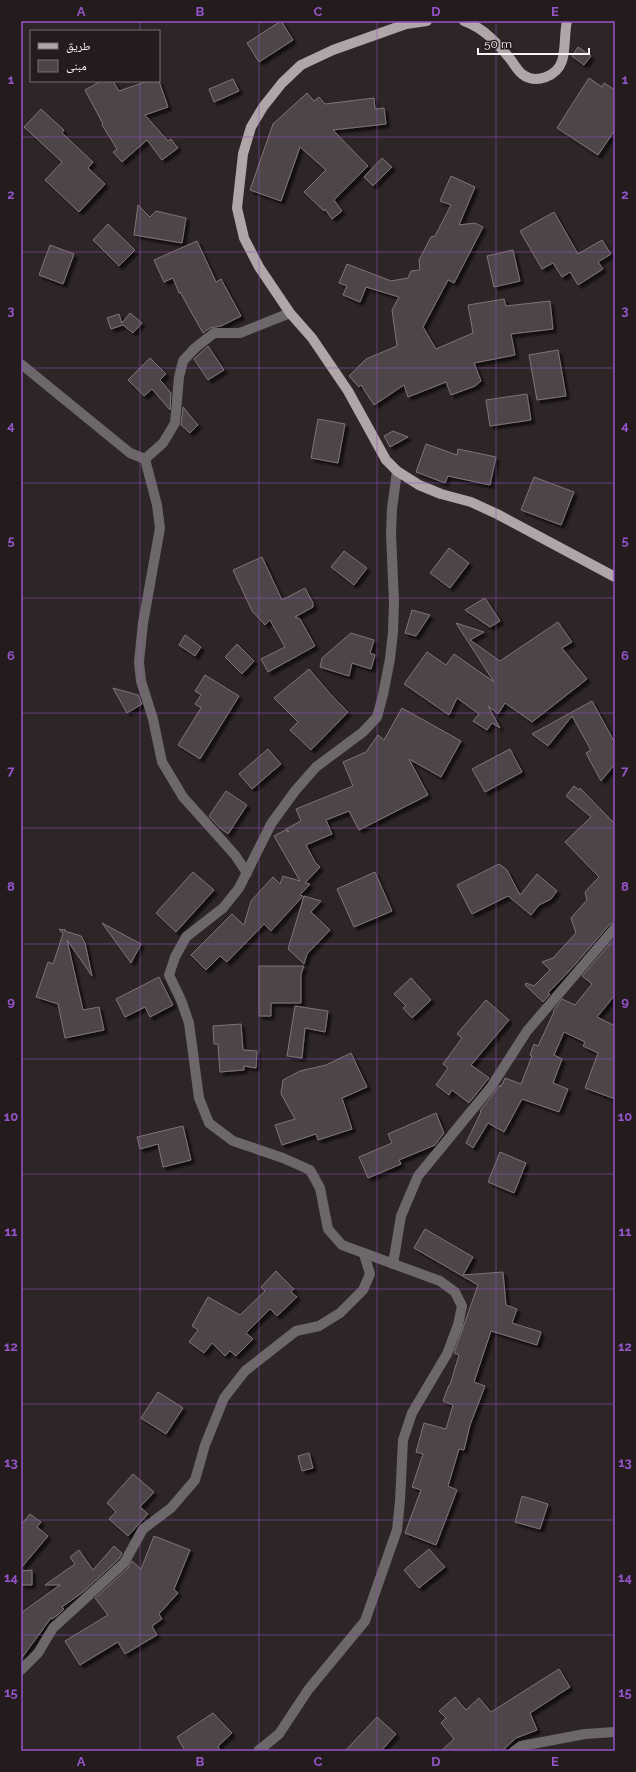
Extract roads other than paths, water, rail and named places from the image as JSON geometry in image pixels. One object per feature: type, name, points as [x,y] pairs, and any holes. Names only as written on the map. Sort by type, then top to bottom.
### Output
[{"type":"main road","points":[[427,21],[398,27],[333,50],[301,65],[282,84],[263,108],[251,127],[243,154],[237,208],[244,238],[258,267],[290,313],[312,338],[348,391],[386,460],[397,471],[419,485],[441,494],[471,502],[497,514],[615,577]]},
{"type":"main road","points":[[464,21],[482,30],[496,43],[522,75],[534,79],[547,78],[558,70],[562,61],[567,21]]},
{"type":"street","points":[[145,459],[163,443],[175,423],[179,377],[183,361],[195,348],[214,333],[240,333],[290,313]]},
{"type":"street","points":[[21,364],[130,453],[145,459]]},
{"type":"street","points":[[145,459],[157,505],[160,528],[139,662],[141,681],[153,719],[162,762],[183,797],[235,855],[247,873]]},
{"type":"street","points":[[258,1751],[279,1734],[308,1690],[365,1622],[397,1530],[403,1440],[412,1413],[447,1354],[458,1325],[462,1306],[455,1292],[440,1281],[342,1245],[328,1229],[320,1188],[310,1170],[283,1158],[233,1141],[209,1123],[199,1098],[189,1023],[181,1000],[169,975],[175,956],[186,937],[223,908],[239,888],[272,824],[295,791],[316,767],[363,732],[377,717],[388,674],[393,632],[394,602],[391,534],[392,508],[397,471]]},
{"type":"street","points":[[393,1264],[401,1216],[418,1176],[491,1087],[527,1031],[615,928]]},
{"type":"street","points":[[21,1670],[38,1653],[53,1628],[124,1563],[144,1529],[171,1508],[195,1480],[205,1445],[224,1398],[245,1371],[296,1332],[319,1326],[340,1313],[363,1290],[370,1274],[364,1254]]},
{"type":"street","points":[[514,1751],[521,1746],[585,1734],[615,1732]]}]
